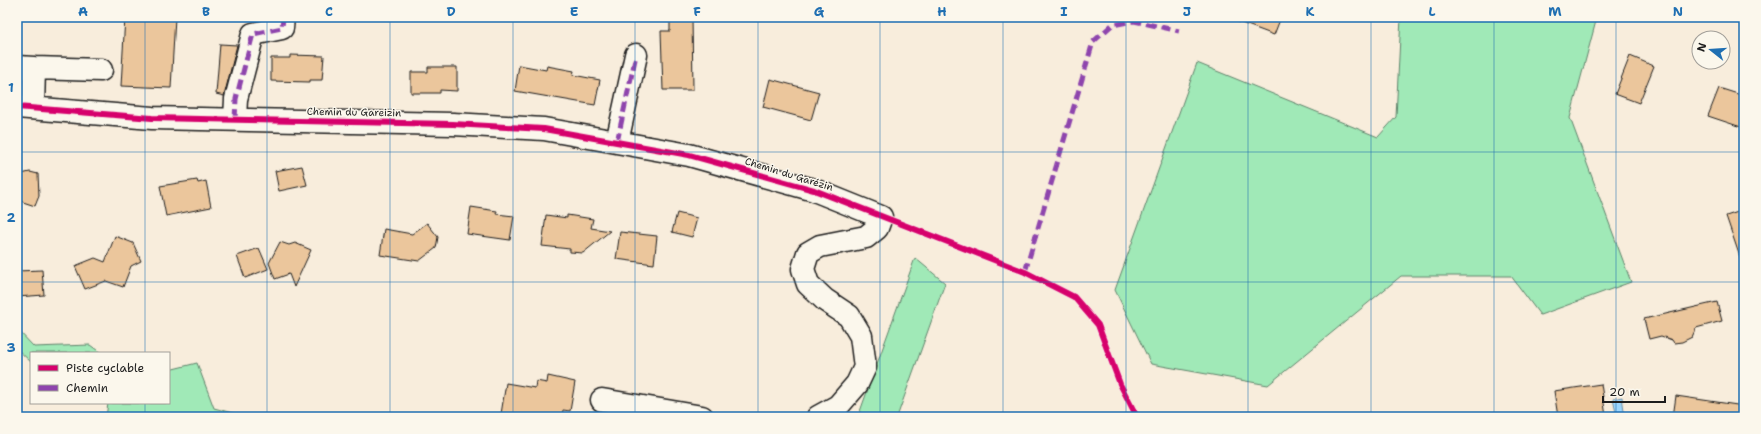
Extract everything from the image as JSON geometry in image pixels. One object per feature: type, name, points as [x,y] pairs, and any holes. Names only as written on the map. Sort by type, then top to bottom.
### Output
[{"type":"street","points":[[236,119],[236,99],[253,34],[282,28],[283,17]]},
{"type":"street","points":[[617,142],[636,55]]},
{"type":"street","points":[[25,108],[25,67],[101,70]]},
{"type":"street","name":"Chemin du Gareizin","points":[[25,108],[152,118],[453,124],[544,129],[689,155]]},
{"type":"street","name":"Chemin du Garézin","points":[[689,155],[814,190],[881,217],[877,228],[866,238],[820,246],[808,253],[802,269],[808,284],[825,300],[849,316],[861,336],[865,367],[857,384],[838,406],[818,417]]},
{"type":"street","points":[[602,400],[702,417]]},
{"type":"green space","points":[[1401,17],[1601,17],[1596,21],[1570,118],[1631,282],[1540,315],[1511,276],[1401,276],[1268,385],[1151,364],[1115,290],[1197,63],[1378,137],[1396,117]]},
{"type":"green space","points":[[915,258],[945,283],[897,417],[858,417]]},
{"type":"green space","points":[[17,329],[34,347],[90,345],[100,352],[30,352],[30,361],[17,349]]},
{"type":"green space","points":[[197,363],[214,408],[247,417],[106,417],[108,404],[170,404],[170,370]]},
{"type":"water","points":[[1622,397],[1625,417],[1617,417],[1613,399]]},
{"type":"building","points":[[125,17],[175,17],[171,88],[121,86]]},
{"type":"building","points":[[670,17],[692,17],[693,90],[663,90],[661,31],[670,31]]},
{"type":"building","points":[[1231,17],[1281,17],[1274,35],[1231,19]]},
{"type":"building","points":[[220,44],[237,45],[224,96],[216,94]]},
{"type":"building","points":[[290,55],[324,56],[322,80],[310,80],[310,82],[271,81],[271,58],[290,58]]},
{"type":"building","points":[[1630,56],[1654,66],[1639,103],[1615,94]]},
{"type":"building","points":[[519,65],[546,70],[547,66],[574,71],[573,75],[600,80],[595,105],[515,91]]},
{"type":"building","points":[[428,67],[457,67],[457,91],[440,90],[440,93],[411,93],[411,72],[428,72]]},
{"type":"building","points":[[770,79],[819,92],[811,120],[763,107]]},
{"type":"building","points":[[1719,88],[1744,96],[1744,128],[1708,116]]},
{"type":"building","points":[[302,166],[307,185],[279,191],[275,171]]},
{"type":"building","points":[[30,172],[38,174],[39,196],[35,206],[17,200],[17,175]]},
{"type":"building","points":[[197,180],[198,183],[206,181],[211,207],[166,216],[160,186]]},
{"type":"building","points":[[471,207],[497,211],[496,214],[514,216],[510,240],[467,234]]},
{"type":"building","points":[[1744,210],[1744,259],[1741,260],[1726,216]]},
{"type":"building","points":[[677,213],[697,218],[692,237],[672,232]]},
{"type":"building","points":[[546,215],[567,218],[567,215],[593,219],[591,228],[610,231],[583,253],[570,252],[570,249],[542,246]]},
{"type":"building","points":[[427,223],[438,237],[436,248],[419,261],[380,255],[384,229],[412,234]]},
{"type":"building","points":[[620,232],[657,236],[654,264],[616,259]]},
{"type":"building","points":[[115,236],[133,243],[141,261],[131,266],[123,287],[106,281],[85,289],[75,266],[95,258],[105,262]]},
{"type":"building","points":[[280,242],[289,245],[295,243],[311,250],[294,287],[289,274],[275,279],[269,263]]},
{"type":"building","points":[[259,248],[268,269],[245,278],[237,256]]},
{"type":"building","points":[[42,270],[44,295],[17,297],[17,271]]},
{"type":"building","points":[[1717,302],[1722,321],[1696,328],[1692,337],[1682,342],[1674,343],[1672,340],[1661,336],[1649,339],[1644,319]]},
{"type":"building","points":[[548,376],[575,382],[570,411],[563,410],[562,417],[517,417],[501,414],[506,383],[535,388],[536,381],[547,383]]},
{"type":"building","points":[[1601,384],[1606,416],[1558,417],[1554,391]]},
{"type":"building","points":[[1676,396],[1744,406],[1744,417],[1673,417]]},
{"type":"marked path","points":[[235,119],[236,99],[253,34],[282,28],[283,17]]},
{"type":"marked path","points":[[1025,272],[1093,42],[1112,25],[1134,21],[1179,31]]},
{"type":"marked path","points":[[617,142],[636,55]]},
{"type":"cycle path","points":[[17,107],[152,118],[453,124],[544,129],[689,155],[814,190],[1025,272],[1074,297],[1098,325],[1120,384],[1137,417]]}]
